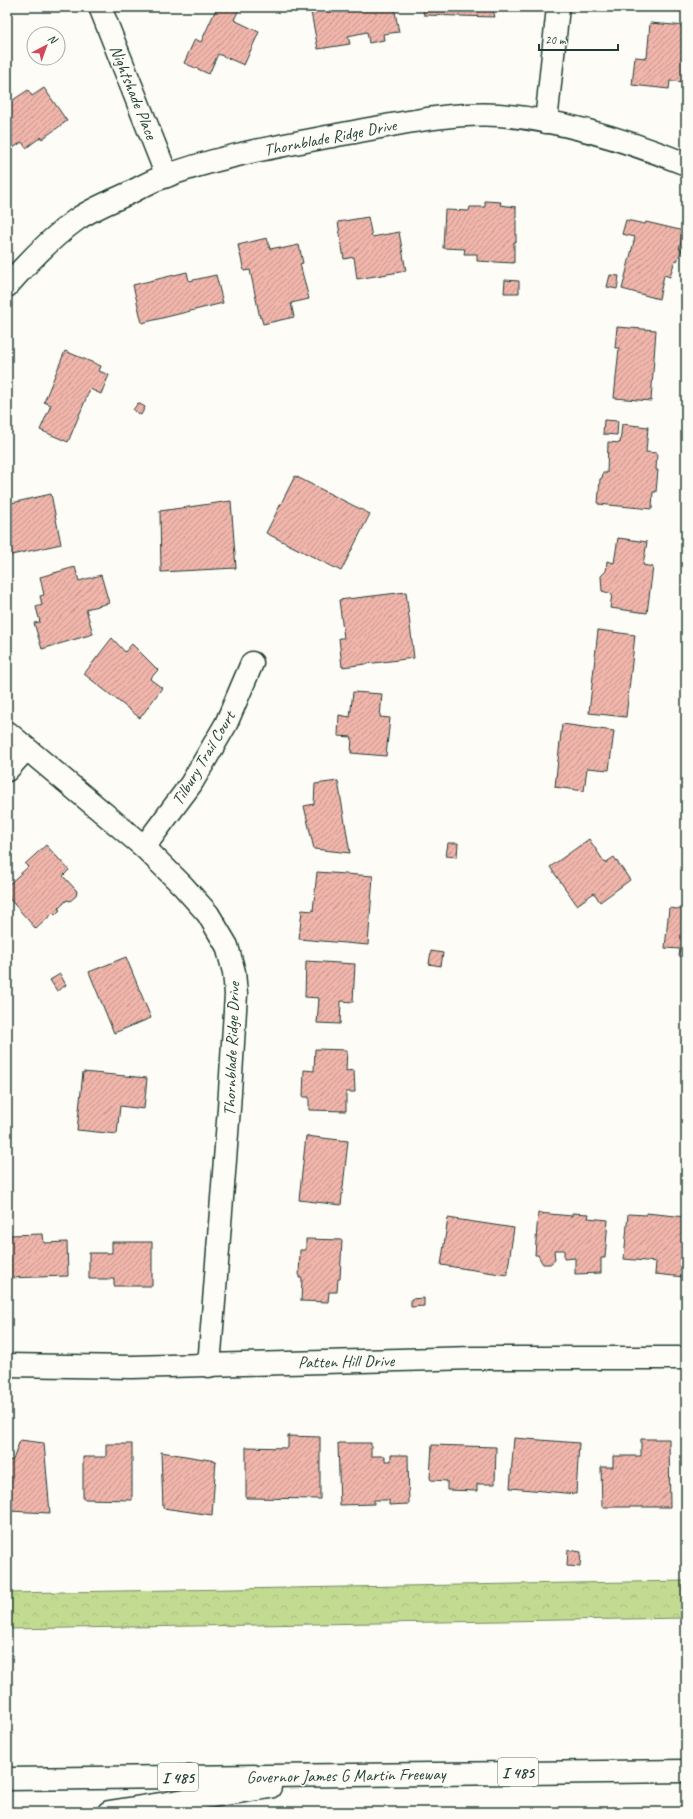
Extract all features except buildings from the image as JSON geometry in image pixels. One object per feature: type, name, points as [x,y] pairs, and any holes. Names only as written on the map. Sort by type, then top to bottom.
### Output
[{"type":"main road","name":"Nightshade Place","points":[[100,7],[167,176]]},
{"type":"main road","points":[[546,122],[558,7]]},
{"type":"main road","name":"Thornblade Ridge Drive","points":[[7,286],[38,253],[77,220],[114,200],[167,176],[210,162],[260,150],[414,122],[480,115],[546,122],[624,141],[686,164]]},
{"type":"main road","name":"Tilbury Trail Court","points":[[144,847],[195,778],[226,724],[252,663]]},
{"type":"main road","name":"Thornblade Ridge Drive","points":[[7,732],[144,847],[183,886],[208,914],[227,946],[234,972],[236,994],[231,1085],[209,1366]]},
{"type":"main road","points":[[7,770],[26,749]]},
{"type":"main road","name":"Patten Hill Drive","points":[[7,1365],[132,1367],[474,1358],[686,1358]]},
{"type":"main road","name":"Governor James G Martin Freeway","points":[[7,1779],[686,1771]]},
{"type":"main road","points":[[109,1812],[350,1774]]},
{"type":"green space","points":[[686,1581],[686,1618],[7,1629],[7,1593]]}]
